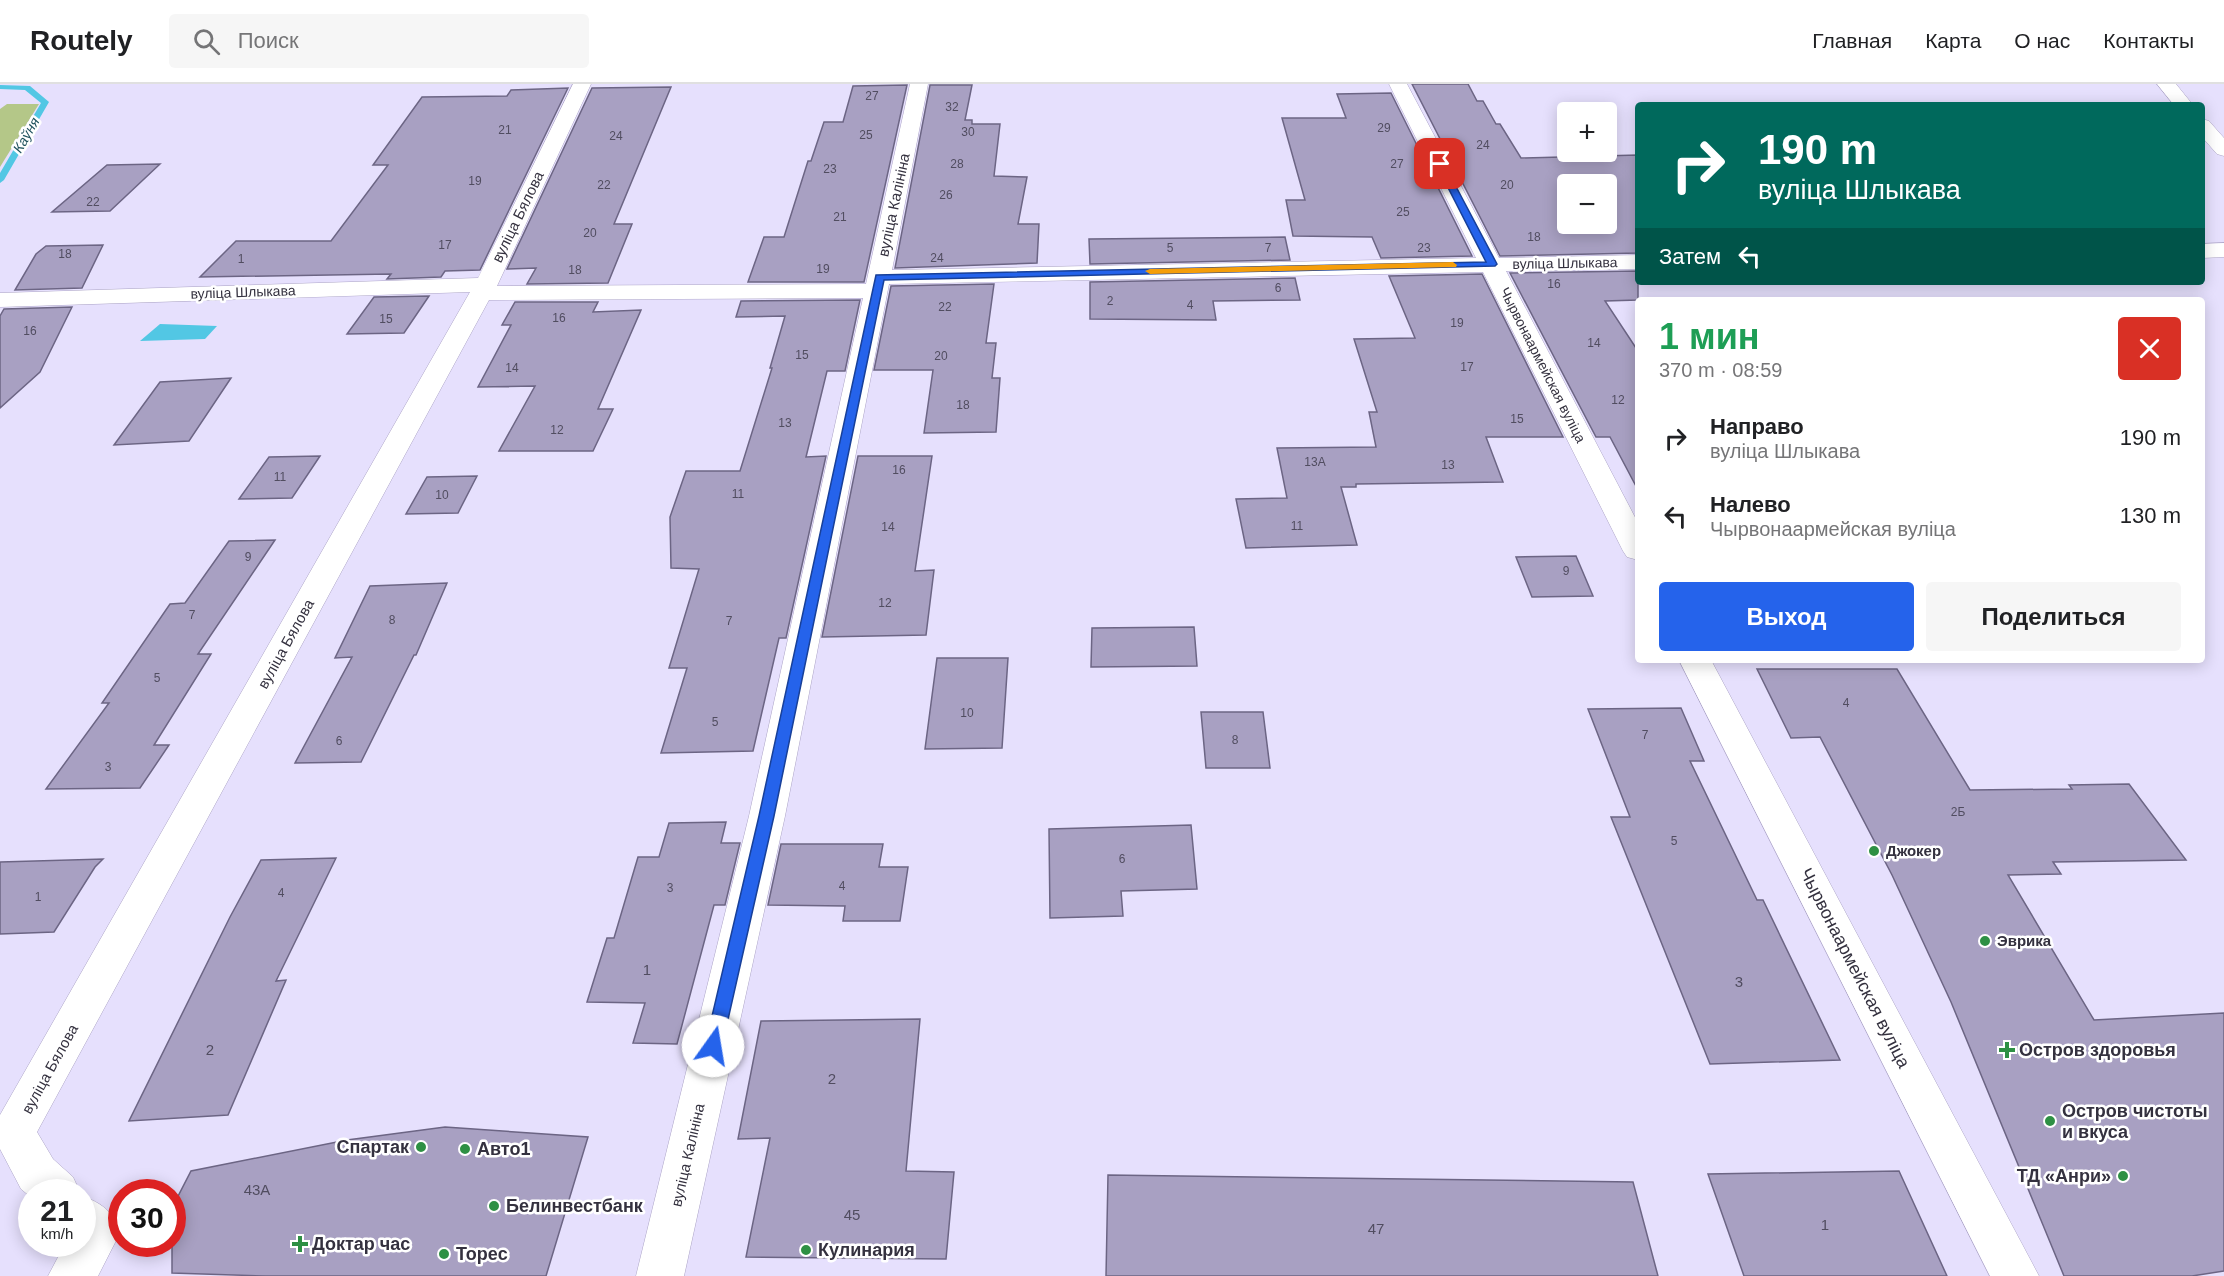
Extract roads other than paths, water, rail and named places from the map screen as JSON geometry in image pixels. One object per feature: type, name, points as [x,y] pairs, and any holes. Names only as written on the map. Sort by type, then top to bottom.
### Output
[{"type":"street","name":"вуліца Бялова","points":[[43,1179],[37,1174],[14,1132],[483,289],[582,84]]},
{"type":"street","name":"вуліца Калініна","points":[[660,1276],[767,816],[919,84]]},
{"type":"street","name":"Чырвонаармейская вуліца","points":[[1398,84],[1635,545]]},
{"type":"street","points":[[2166,84],[2181,102]]},
{"type":"street","points":[[2205,128],[2224,150]]},
{"type":"street","points":[[2205,251],[2224,250]]},
{"type":"street","name":"вуліца Шлыкава","points":[[0,300],[483,289],[878,284],[1492,264],[1635,262]]},
{"type":"street","name":"Чырвонаармейская вуліца","points":[[1697,663],[2015,1276]]},
{"type":"street","points":[[72,1276],[83,1257]]},
{"type":"water","points":[[160,324],[217,326],[205,339],[140,341]]},
{"type":"waterway","name":"Каўня","points":[[0,87],[27,88],[45,102],[0,180]]},
{"type":"place","name":"Джокер","points":[[1874,851]]},
{"type":"place","name":"Эврика","points":[[1985,941]]},
{"type":"place","name":"Остров здоровья","points":[[2007,1050]]},
{"type":"place","name":"Остров чистоты и вкуса","points":[[2050,1121]]},
{"type":"place","name":"Спартак","points":[[421,1147]]},
{"type":"place","name":"Авто1","points":[[465,1149]]},
{"type":"place","name":"ТД «Анри»","points":[[2123,1176]]},
{"type":"place","name":"Белинвестбанк","points":[[494,1206]]},
{"type":"place","name":"Доктар час","points":[[300,1244]]},
{"type":"place","name":"Кулинария","points":[[806,1250]]},
{"type":"place","name":"Торес","points":[[444,1254]]}]
